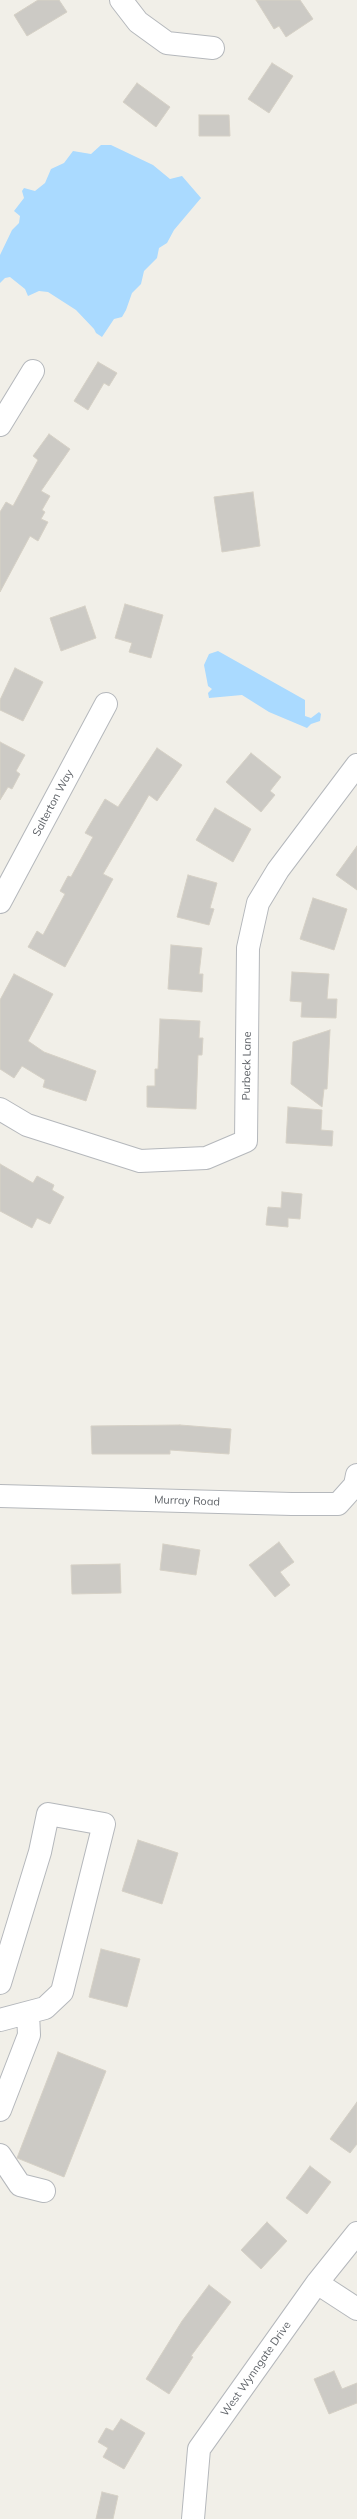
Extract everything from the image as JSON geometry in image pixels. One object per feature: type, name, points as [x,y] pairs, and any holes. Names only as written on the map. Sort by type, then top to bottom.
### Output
[{"type":"street","points":[[121,0],[138,22],[167,43],[213,48]]},
{"type":"street","points":[[0,425],[33,371]]},
{"type":"street","name":"Salterton Way","points":[[0,902],[106,704]]},
{"type":"street","name":"Purbeck Lane","points":[[0,1109],[27,1124],[140,1161],[206,1158],[246,1141],[248,948],[258,903],[278,870],[357,764]]},
{"type":"street","name":"Murray Road","points":[[0,1496],[338,1504],[355,1485],[357,1475]]},
{"type":"street","points":[[0,1983],[40,1852],[48,1814],[104,1824],[62,1992],[45,2008],[0,2020]]},
{"type":"street","points":[[0,2110],[30,2035],[28,2012]]},
{"type":"street","points":[[0,2155],[20,2185],[44,2191]]},
{"type":"street","name":"West Wynngate Drive","points":[[193,2519],[199,2449],[318,2283],[357,2233]]},
{"type":"street","points":[[318,2283],[357,2310]]},
{"type":"water","points":[[101,145],[111,145],[153,165],[170,179],[182,176],[201,198],[174,230],[167,243],[159,248],[157,258],[144,271],[141,284],[132,293],[122,317],[114,319],[102,337],[96,333],[76,310],[48,292],[39,291],[28,296],[25,289],[10,277],[5,278],[0,283],[0,255],[12,230],[19,223],[20,216],[14,211],[24,198],[22,191],[24,188],[35,191],[45,183],[51,169],[64,163],[73,151],[91,154]]},
{"type":"water","points":[[218,651],[305,700],[305,716],[311,718],[319,712],[321,714],[320,721],[311,724],[307,728],[269,712],[242,695],[209,698],[208,693],[212,689],[208,686],[204,665],[209,654]]},
{"type":"building","points":[[38,0],[59,0],[67,12],[27,36],[14,15]]},
{"type":"building","points":[[256,0],[300,0],[313,19],[286,37],[279,26],[274,29]]},
{"type":"building","points":[[272,63],[293,76],[269,113],[248,99]]},
{"type":"building","points":[[137,83],[170,107],[156,127],[123,102]]},
{"type":"building","points":[[199,115],[229,115],[230,136],[199,136]]},
{"type":"building","points":[[98,362],[117,373],[109,386],[104,383],[88,410],[74,401]]},
{"type":"building","points":[[49,434],[70,449],[41,491],[50,496],[42,510],[45,512],[41,519],[48,522],[38,541],[30,536],[0,592],[0,512],[6,502],[13,506],[38,460],[33,456]]},
{"type":"building","points":[[253,492],[260,546],[222,552],[214,497]]},
{"type":"building","points":[[125,604],[163,615],[151,658],[129,652],[132,643],[115,638]]},
{"type":"building","points":[[85,606],[96,638],[61,651],[50,618]]},
{"type":"building","points":[[15,668],[43,682],[23,721],[0,710],[0,700]]},
{"type":"building","points":[[0,742],[25,755],[16,771],[20,774],[12,789],[8,787],[0,800]]},
{"type":"building","points":[[157,748],[182,765],[157,801],[149,795],[103,874],[113,879],[65,967],[28,947],[37,931],[43,935],[65,894],[60,891],[68,876],[71,877],[93,837],[85,833],[105,799],[118,807]]},
{"type":"building","points":[[251,753],[281,777],[270,791],[275,795],[261,812],[226,782]]},
{"type":"building","points":[[215,808],[251,829],[233,862],[196,840]]},
{"type":"building","points":[[357,846],[357,890],[336,875]]},
{"type":"building","points":[[188,875],[217,883],[210,908],[214,909],[209,925],[177,917]]},
{"type":"building","points":[[313,898],[347,909],[334,950],[300,939]]},
{"type":"building","points":[[171,945],[202,948],[199,974],[203,974],[202,992],[168,989]]},
{"type":"building","points":[[292,972],[329,974],[327,999],[337,999],[336,1018],[301,1017],[302,1002],[290,1001]]},
{"type":"building","points":[[14,974],[53,994],[28,1041],[44,1052],[96,1071],[86,1101],[43,1087],[45,1080],[22,1066],[14,1078],[0,1069],[0,1000]]},
{"type":"building","points":[[160,1019],[200,1021],[199,1038],[203,1038],[202,1055],[198,1055],[196,1109],[147,1107],[147,1086],[155,1086],[155,1069],[158,1069]]},
{"type":"building","points":[[330,1030],[327,1089],[324,1089],[322,1107],[291,1084],[293,1042]]},
{"type":"building","points":[[288,1107],[322,1110],[321,1130],[333,1131],[332,1146],[286,1143]]},
{"type":"building","points":[[0,1164],[33,1183],[37,1176],[54,1185],[52,1190],[64,1197],[50,1224],[37,1218],[32,1228],[0,1211]]},
{"type":"building","points":[[282,1192],[302,1194],[300,1219],[288,1218],[288,1227],[266,1225],[268,1207],[281,1208]]},
{"type":"building","points":[[180,1425],[231,1429],[229,1454],[170,1450],[170,1454],[92,1454],[91,1426]]},
{"type":"building","points":[[279,1542],[294,1562],[280,1572],[290,1585],[275,1597],[249,1565]]},
{"type":"building","points":[[163,1544],[200,1550],[196,1575],[160,1570]]},
{"type":"building","points":[[120,1564],[121,1593],[72,1594],[71,1565]]},
{"type":"building","points":[[138,1840],[178,1853],[162,1904],[122,1891]]},
{"type":"building","points":[[101,1949],[140,1959],[127,2007],[89,1997]]},
{"type":"building","points":[[58,2052],[106,2071],[64,2177],[17,2158]]},
{"type":"building","points":[[357,2102],[357,2144],[350,2153],[330,2139]]},
{"type":"building","points":[[310,2166],[331,2182],[307,2214],[286,2198]]},
{"type":"building","points":[[267,2222],[287,2241],[261,2269],[241,2250]]},
{"type":"building","points":[[209,2285],[231,2302],[191,2356],[193,2357],[169,2394],[146,2379],[182,2321]]},
{"type":"building","points":[[334,2371],[342,2389],[357,2383],[357,2403],[329,2414],[314,2379]]},
{"type":"building","points":[[121,2419],[145,2433],[124,2469],[103,2457],[108,2448],[98,2442],[106,2428],[113,2431]]},
{"type":"building","points":[[102,2492],[118,2496],[113,2519],[96,2519]]}]
